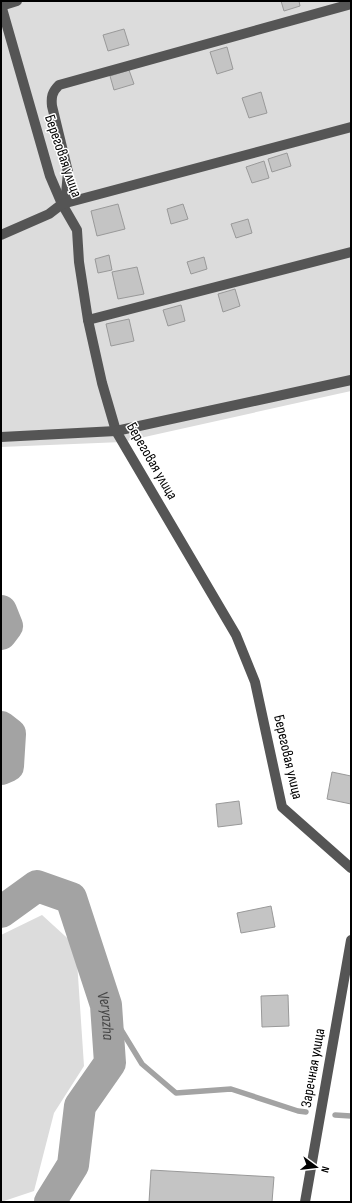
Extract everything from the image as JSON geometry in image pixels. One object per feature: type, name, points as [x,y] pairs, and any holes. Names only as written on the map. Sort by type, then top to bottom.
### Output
[{"type":"street","points":[[1,6],[17,1]]},
{"type":"street","points":[[62,204],[66,194],[68,172],[52,106],[54,90],[59,85],[351,4]]},
{"type":"street","name":"Береговая улица","points":[[1,6],[50,176],[62,204],[76,230],[79,262],[88,320],[102,383],[116,431],[236,635],[255,682],[282,807],[351,868]]},
{"type":"street","points":[[1,235],[49,214],[62,204],[351,127]]},
{"type":"street","points":[[88,320],[351,252]]},
{"type":"street","points":[[1,437],[116,431],[351,380]]},
{"type":"street","name":"Заречная улица","points":[[305,1202],[351,940]]},
{"type":"shaded area","points":[[1,1],[351,1],[351,391],[122,442],[1,447]]},
{"type":"shaded area","points":[[42,915],[76,946],[84,1066],[54,1113],[34,1191],[1,1202],[1,935]]},
{"type":"building","points":[[281,1],[299,1],[300,6],[284,11]]},
{"type":"building","points":[[124,29],[129,45],[108,51],[103,35]]},
{"type":"building","points":[[227,47],[233,69],[217,74],[210,52]]},
{"type":"building","points":[[129,70],[134,84],[114,90],[110,76]]},
{"type":"building","points":[[261,92],[267,113],[249,118],[242,98]]},
{"type":"building","points":[[287,153],[291,166],[272,172],[268,159]]},
{"type":"building","points":[[264,161],[269,178],[252,183],[246,167]]},
{"type":"building","points":[[118,204],[125,229],[97,236],[91,211]]},
{"type":"building","points":[[183,204],[188,219],[171,224],[167,209]]},
{"type":"building","points":[[248,219],[252,233],[236,238],[231,224]]},
{"type":"building","points":[[109,255],[112,270],[98,273],[95,259]]},
{"type":"building","points":[[204,257],[207,269],[191,274],[187,262]]},
{"type":"building","points":[[137,267],[144,294],[118,299],[112,272]]},
{"type":"building","points":[[235,289],[240,306],[223,312],[218,294]]},
{"type":"building","points":[[181,305],[185,321],[168,326],[163,310]]},
{"type":"building","points":[[129,319],[134,341],[111,346],[106,324]]},
{"type":"building","points":[[332,772],[351,776],[351,804],[327,799]]},
{"type":"building","points":[[239,801],[242,824],[218,827],[216,804]]},
{"type":"building","points":[[271,906],[275,927],[241,933],[237,913]]},
{"type":"building","points":[[288,995],[289,1026],[262,1027],[261,996]]},
{"type":"building","points":[[151,1170],[274,1177],[272,1202],[149,1202]]},
{"type":"waterway","name":"Veryazha","points":[[1,611],[7,626],[1,634]]},
{"type":"waterway","name":"Veryazha","points":[[1,727],[10,734],[8,766],[1,769]]},
{"type":"waterway","name":"Veryazha","points":[[1,912],[37,886],[71,898],[106,1005],[110,1063],[80,1106],[73,1165],[50,1202]]},
{"type":"waterway","points":[[106,1005],[142,1064],[176,1093],[231,1089],[298,1111],[306,1112]]},
{"type":"waterway","points":[[335,1115],[351,1116]]}]
